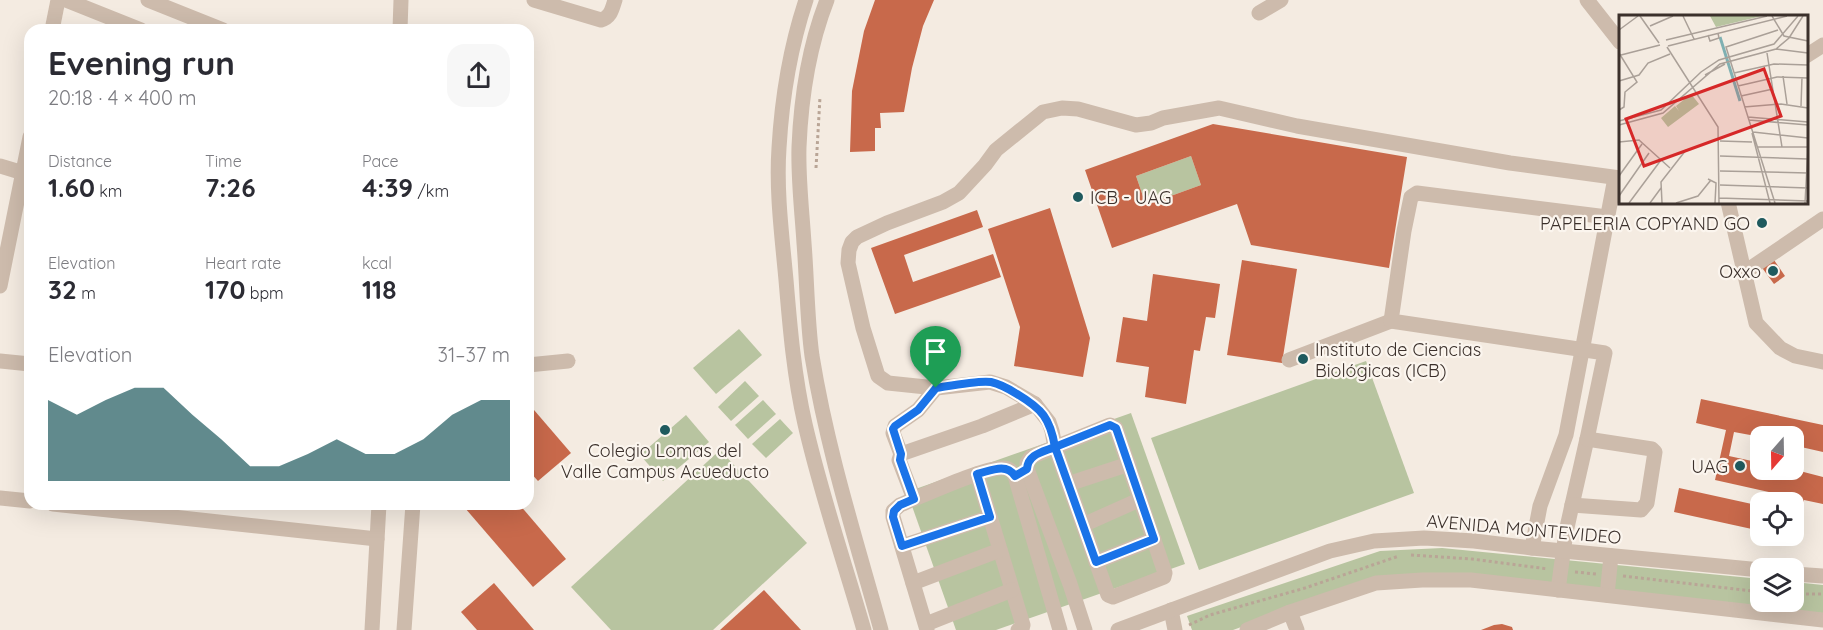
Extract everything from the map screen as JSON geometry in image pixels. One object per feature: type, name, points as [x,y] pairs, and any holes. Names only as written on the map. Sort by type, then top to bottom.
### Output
[{"type":"street","points":[[53,24],[58,0]]},
{"type":"street","points":[[66,0],[126,24]]},
{"type":"street","points":[[147,0],[208,24]]},
{"type":"street","points":[[400,24],[401,0]]},
{"type":"street","points":[[534,0],[570,5],[601,20],[610,15],[615,0]]},
{"type":"street","points":[[806,0],[793,43],[779,148],[782,238],[792,355],[803,416],[819,479],[864,630]]},
{"type":"street","points":[[827,0],[811,55],[799,146],[807,300],[817,383],[838,474],[881,630]]},
{"type":"street","points":[[1259,13],[1281,0]]},
{"type":"street","points":[[1588,1],[1619,41]]},
{"type":"street","points":[[1808,55],[1823,45]]},
{"type":"street","points":[[1021,472],[1031,457],[1055,447],[1110,425],[1118,430],[1165,573],[1164,577],[1113,597],[1110,596],[1055,447],[1049,422],[1035,404],[1005,387],[990,382],[936,388],[888,383],[878,376],[863,328],[848,263],[849,250],[857,237],[943,202],[959,192],[996,150],[1043,112],[1062,108],[1078,109],[1136,125],[1219,108],[1297,126],[1510,163],[1618,178],[1607,217],[1566,435],[1540,506],[1532,548]]},
{"type":"street","points":[[0,166],[24,173]]},
{"type":"street","points":[[0,286],[24,183]]},
{"type":"street","points":[[1391,321],[1404,231],[1411,197],[1414,194],[1607,217]]},
{"type":"street","points":[[1728,204],[1756,323],[1780,348],[1795,356],[1823,362]]},
{"type":"street","points":[[1745,272],[1823,219]]},
{"type":"street","points":[[1289,360],[1391,321],[1605,353],[1572,505],[1558,590]]},
{"type":"street","points":[[792,355],[812,354]]},
{"type":"street","points":[[0,361],[24,363]]},
{"type":"street","points":[[534,364],[568,361]]},
{"type":"street","points":[[914,499],[893,433],[895,426],[918,410],[936,388]]},
{"type":"street","points":[[901,454],[1035,404]]},
{"type":"street","points":[[1572,505],[1641,510],[1647,502],[1655,452],[1652,449],[1587,439]]},
{"type":"street","points":[[1068,483],[1130,464]]},
{"type":"street","points":[[1012,590],[926,627],[893,517],[894,511],[900,505],[977,474],[1002,468],[1021,472]]},
{"type":"street","points":[[1021,472],[1060,630]]},
{"type":"street","points":[[1021,472],[1070,584],[1085,630]]},
{"type":"street","points":[[977,474],[1023,625],[1022,629],[1018,630]]},
{"type":"street","points":[[0,498],[24,500]]},
{"type":"street","points":[[1083,525],[1141,499]]},
{"type":"street","points":[[109,510],[377,539]]},
{"type":"street","points":[[372,630],[379,510]]},
{"type":"street","points":[[404,630],[413,510]]},
{"type":"street","points":[[902,546],[990,517]]},
{"type":"street","points":[[1096,562],[1154,539]]},
{"type":"street","name":"AVENIDA MONTEVIDEO","points":[[1118,630],[1330,551],[1374,541],[1434,539],[1474,541],[1750,569]]},
{"type":"street","points":[[913,583],[1000,550]]},
{"type":"street","points":[[1607,595],[1611,556]]},
{"type":"street","points":[[1804,574],[1823,576]]},
{"type":"street","points":[[1247,630],[1290,612],[1376,583],[1422,580],[1471,580],[1823,620]]},
{"type":"street","points":[[1171,610],[1175,630]]},
{"type":"street","points":[[1290,612],[1297,630]]},
{"type":"path","points":[[816,172],[820,91]]},
{"type":"path","points":[[1804,594],[1823,594]]},
{"type":"green space","points":[[1191,156],[1201,185],[1146,205],[1136,176]]},
{"type":"green space","points":[[739,329],[762,355],[716,394],[693,368]]},
{"type":"green space","points":[[1366,361],[1414,493],[1199,570],[1151,438]]},
{"type":"green space","points":[[745,381],[759,396],[731,421],[718,407]]},
{"type":"green space","points":[[763,400],[776,414],[748,439],[735,425]]},
{"type":"green space","points":[[1131,413],[1185,564],[996,630],[956,630],[907,492]]},
{"type":"green space","points":[[686,415],[709,442],[663,481],[640,455]]},
{"type":"green space","points":[[780,419],[793,433],[766,458],[752,444]]},
{"type":"green space","points":[[720,450],[807,543],[713,630],[611,630],[571,587]]},
{"type":"green space","points":[[1442,548],[1750,578],[1750,608],[1375,578],[1233,630],[1192,630],[1187,616],[1380,551]]},
{"type":"green space","points":[[1804,583],[1823,585],[1823,614],[1798,612],[1804,612]]},
{"type":"building","points":[[875,0],[934,0],[923,26],[904,112],[880,113],[881,128],[875,128],[875,151],[850,152],[852,91],[864,31]]},
{"type":"building","points":[[1213,124],[1407,157],[1389,268],[1251,245],[1237,204],[1112,248],[1085,170]],"holes":[[[1191,156],[1201,185],[1146,205],[1136,176]]]},
{"type":"building","points":[[1050,208],[1090,338],[1083,377],[1014,366],[1020,327],[988,229]]},
{"type":"building","points":[[977,210],[983,227],[904,255],[913,282],[993,254],[1001,277],[895,314],[871,248]]},
{"type":"building","name":"Oxxo","points":[[1772,257],[1785,276],[1774,284],[1760,265]]},
{"type":"building","points":[[1242,260],[1297,269],[1282,363],[1227,355]]},
{"type":"building","points":[[1153,274],[1220,284],[1215,318],[1206,317],[1200,351],[1194,350],[1186,404],[1145,397],[1149,367],[1116,362],[1123,317],[1147,321]]},
{"type":"building","name":"UAG","points":[[1701,399],[1823,425],[1823,452],[1804,448],[1804,426],[1750,426],[1750,435],[1734,432],[1729,456],[1750,461],[1750,480],[1804,480],[1804,472],[1823,477],[1823,504],[1804,500],[1804,492],[1769,492],[1715,480],[1726,430],[1696,423]]},
{"type":"building","points":[[534,410],[571,453],[538,481],[534,477]]},
{"type":"building","name":"UAG","points":[[1679,488],[1750,504],[1750,529],[1674,512]]},
{"type":"building","points":[[467,510],[524,510],[566,559],[533,587]]},
{"type":"building","points":[[494,583],[534,630],[477,630],[461,612]]},
{"type":"building","points":[[764,590],[801,630],[720,630]]},
{"type":"building","points":[[1502,624],[1512,627],[1513,630],[1481,630],[1494,625]]},
{"type":"place","name":"ICB - UAG","points":[[1078,197]]},
{"type":"place","name":"PAPELERIA COPYAND GO","points":[[1762,223]]},
{"type":"place","name":"Oxxo","points":[[1773,271]]},
{"type":"place","name":"Instituto de Ciencias Biológicas (ICB)","points":[[1303,359]]},
{"type":"place","name":"Colegio Lomas del Valle Campus Acueducto","points":[[665,430]]},
{"type":"place","name":"UAG","points":[[1740,466]]},
{"type":"route","points":[[936,388],[918,410],[893,429],[901,454],[900,460],[914,499],[896,507],[894,511],[893,517],[902,546],[990,517],[977,474],[1002,468],[1012,471],[1015,476],[1027,469],[1031,457],[1055,447],[1096,562],[1154,539],[1116,428],[1110,425],[1055,447],[1049,422],[1043,413],[1035,404],[1005,387],[990,382],[936,388]]}]
